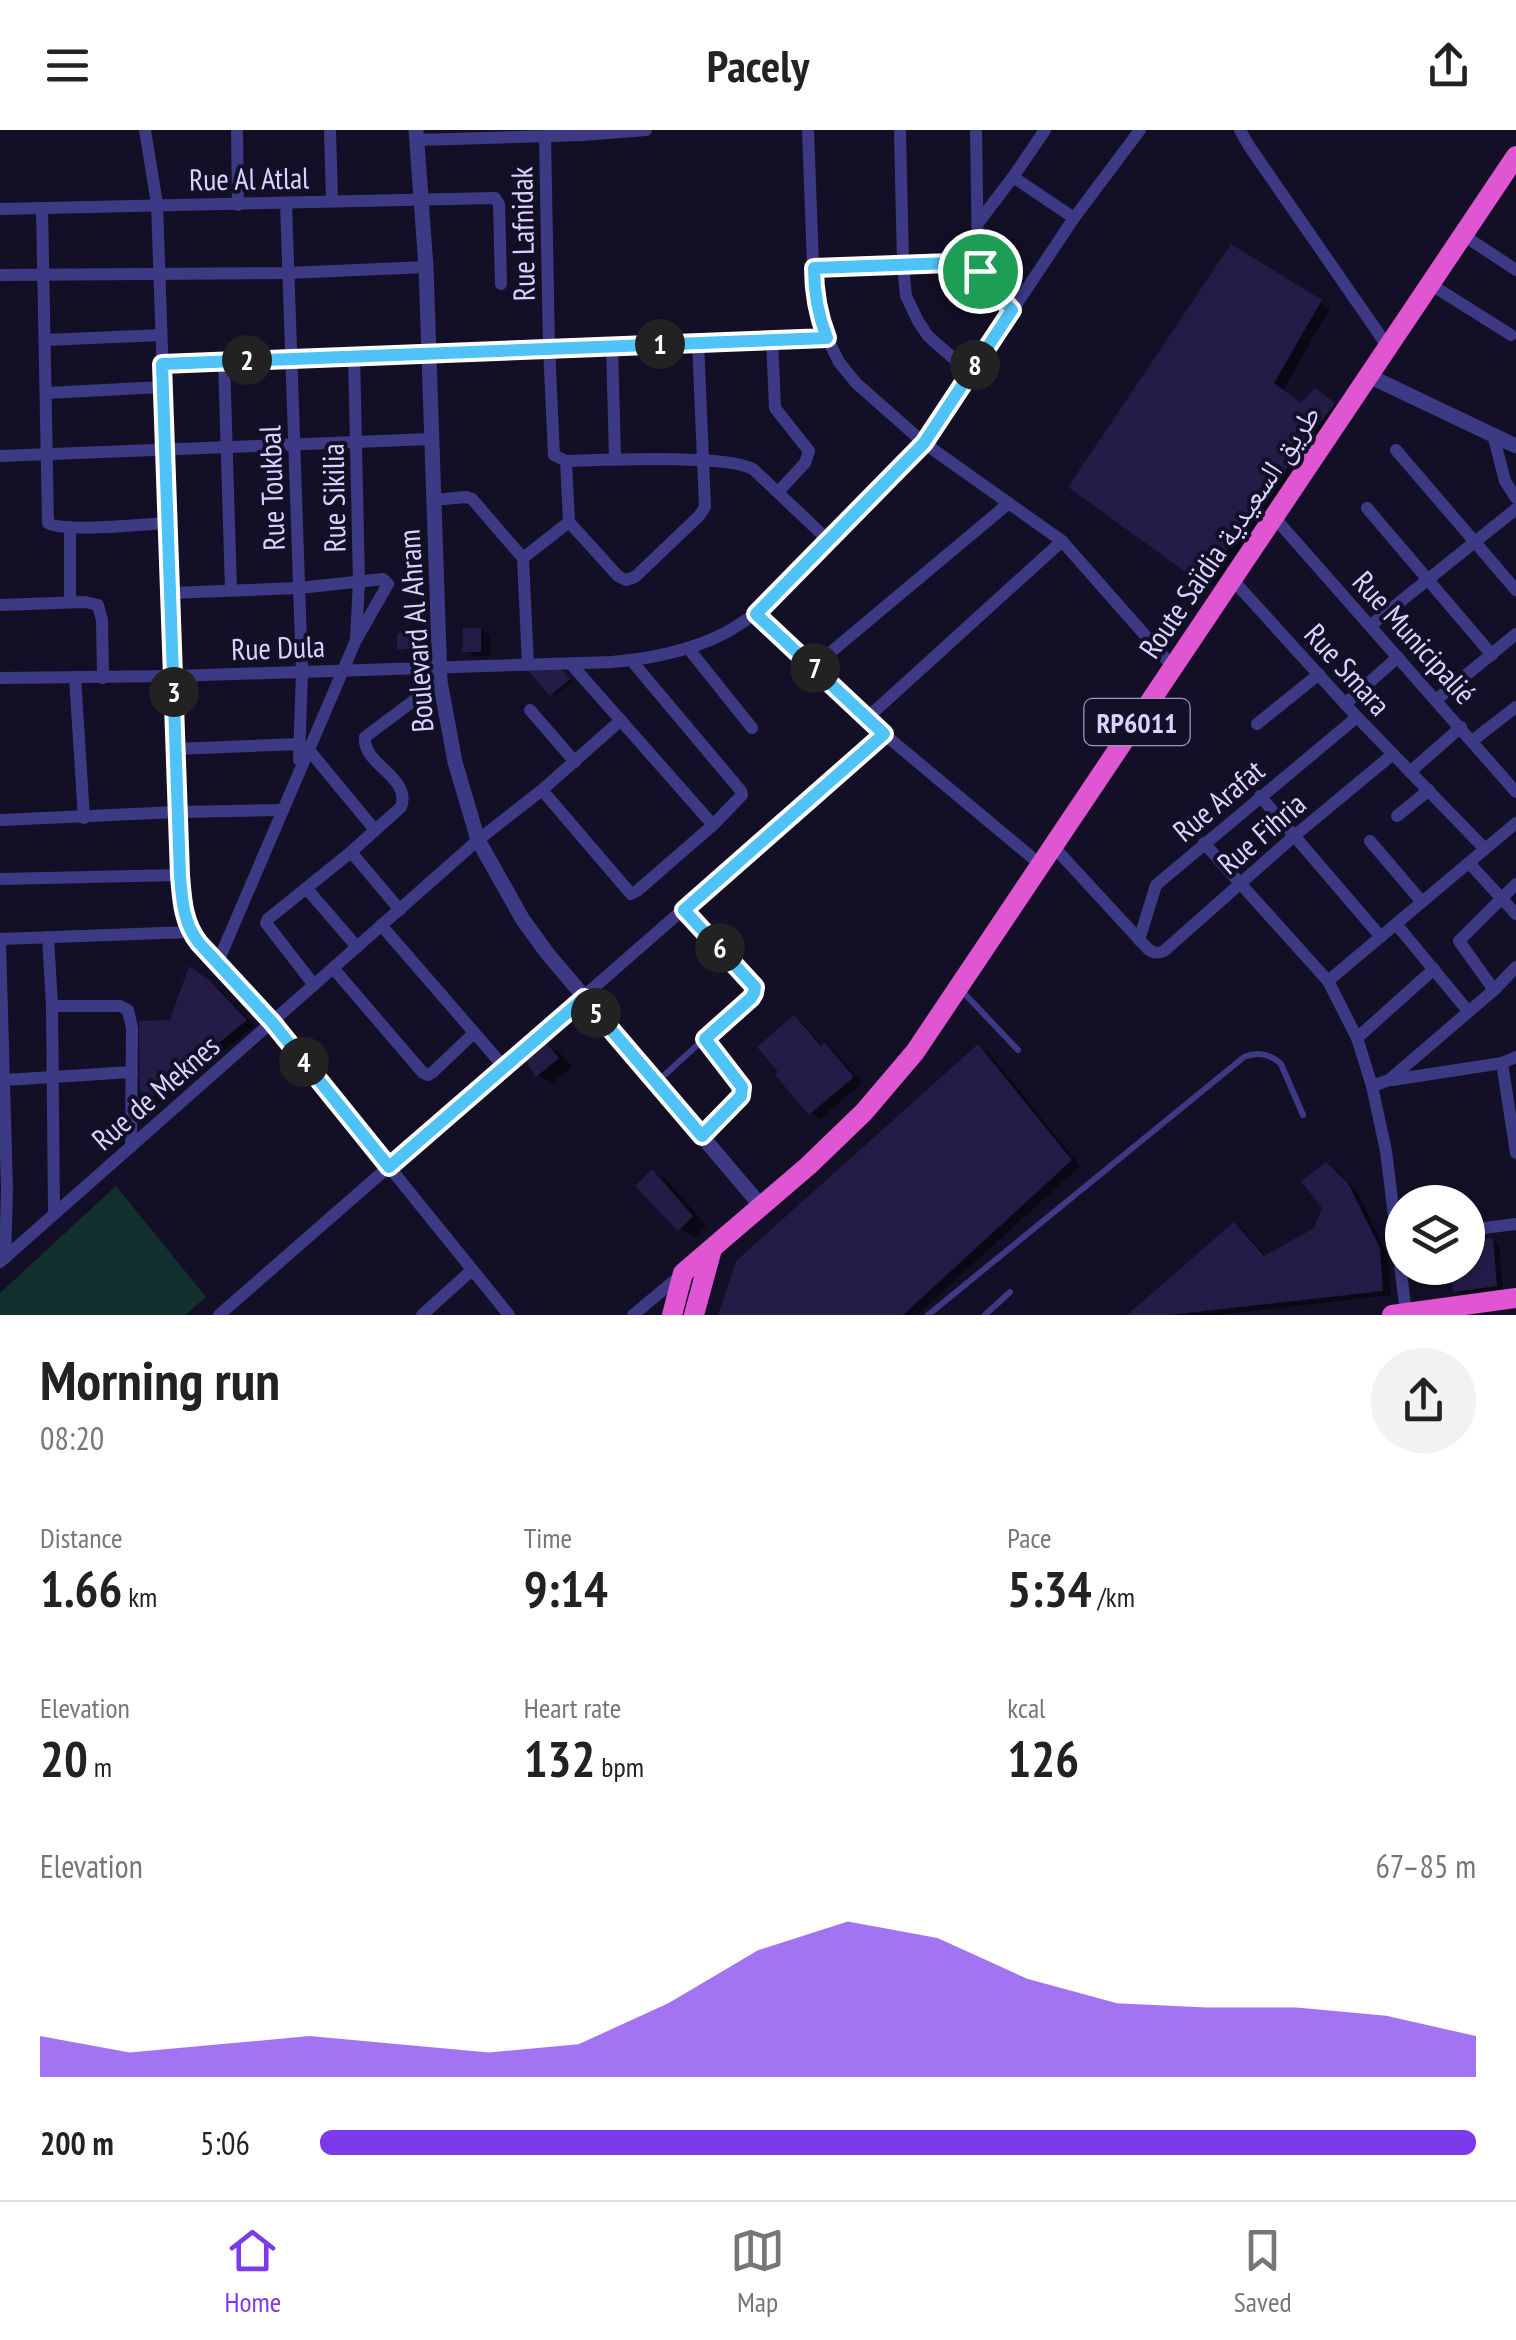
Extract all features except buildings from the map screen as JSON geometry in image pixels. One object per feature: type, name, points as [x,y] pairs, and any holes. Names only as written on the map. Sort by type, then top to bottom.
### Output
[{"type":"highway","name":"Route Saïdia طريق السعيدية","points":[[683,1274],[808,1166],[882,1093],[914,1052],[1516,156]]},
{"type":"highway","points":[[694,1315],[712,1248]]},
{"type":"highway","points":[[672,1315],[683,1274]]},
{"type":"highway","points":[[1399,1314],[1516,1298]]},
{"type":"street","points":[[145,130],[156,204],[180,875],[190,932],[272,1022],[509,1315]]},
{"type":"street","points":[[237,130],[238,205]]},
{"type":"street","points":[[330,130],[332,202]]},
{"type":"street","points":[[417,135],[545,136],[646,130]]},
{"type":"street","points":[[808,130],[814,292],[819,316],[839,362],[856,383],[924,443],[1062,542],[1174,667]]},
{"type":"street","points":[[900,130],[906,296],[928,336],[970,373]]},
{"type":"street","points":[[976,130],[978,262],[984,280],[1012,310]]},
{"type":"street","points":[[978,223],[1045,130]]},
{"type":"street","points":[[1123,152],[1140,130]]},
{"type":"street","points":[[1123,152],[1150,130]]},
{"type":"street","points":[[1240,130],[1388,347]]},
{"type":"street","name":"Boulevard Al Ahram","points":[[417,135],[426,267],[439,675],[454,762],[478,840],[522,920],[762,1206]]},
{"type":"street","name":"Rue Lafnidak","points":[[545,136],[552,452],[566,461]]},
{"type":"street","name":"Rue Dula","points":[[0,678],[345,669],[439,675],[528,665],[630,660],[688,648],[722,635],[756,614],[924,443],[1074,218],[1123,152]]},
{"type":"street","points":[[1013,177],[1074,218]]},
{"type":"street","name":"Rue Al Atlal","points":[[0,209],[495,198],[501,284]]},
{"type":"street","name":"Rue Toukbal","points":[[286,203],[304,747]]},
{"type":"street","points":[[42,208],[46,520],[53,527],[168,523]]},
{"type":"street","points":[[1464,235],[1516,270]]},
{"type":"street","points":[[814,268],[978,262]]},
{"type":"street","points":[[0,276],[426,267]]},
{"type":"street","points":[[1430,284],[1512,334]]},
{"type":"street","points":[[45,340],[161,335]]},
{"type":"street","points":[[162,364],[827,338]]},
{"type":"street","points":[[772,340],[775,408],[809,451],[805,463],[778,492]]},
{"type":"street","points":[[698,342],[704,461],[702,512],[635,577],[626,580],[569,522],[566,461],[704,461],[747,466],[828,540]]},
{"type":"street","points":[[612,345],[616,460]]},
{"type":"street","name":"Rue Sikilia","points":[[354,355],[359,582],[356,640]]},
{"type":"street","points":[[224,360],[231,590]]},
{"type":"street","points":[[1369,376],[1516,446]]},
{"type":"street","points":[[46,392],[163,386]]},
{"type":"street","points":[[1494,438],[1505,481],[1516,498]]},
{"type":"street","points":[[0,456],[431,439]]},
{"type":"street","points":[[1396,450],[1516,590]]},
{"type":"street","points":[[433,500],[472,499],[523,558],[528,665]]},
{"type":"street","points":[[813,666],[1008,503]]},
{"type":"street","points":[[1367,508],[1492,655]]},
{"type":"street","points":[[1371,625],[1516,510]]},
{"type":"street","name":"Rue Municipalié","points":[[1274,517],[1516,792]]},
{"type":"street","points":[[523,558],[569,522]]},
{"type":"street","points":[[70,527],[70,602]]},
{"type":"street","points":[[866,719],[1062,542]]},
{"type":"street","points":[[170,593],[300,588],[383,579],[388,584],[304,747],[299,772],[217,964]]},
{"type":"street","name":"Rue Smara","points":[[1232,579],[1356,717],[1486,849]]},
{"type":"street","points":[[0,605],[98,605],[103,678]]},
{"type":"street","points":[[756,614],[866,719],[1041,865]]},
{"type":"street","points":[[1436,700],[1516,634]]},
{"type":"street","points":[[688,648],[752,728]]},
{"type":"street","points":[[1345,704],[1398,657]]},
{"type":"street","points":[[542,790],[631,894],[740,798],[742,791],[630,660]]},
{"type":"street","points":[[571,664],[713,825]]},
{"type":"street","points":[[1257,724],[1319,674]]},
{"type":"street","points":[[314,985],[266,923],[402,807],[402,789],[366,749],[366,737],[439,675]]},
{"type":"street","points":[[75,677],[84,818]]},
{"type":"street","points":[[1472,741],[1516,707]]},
{"type":"street","points":[[530,710],[575,762]]},
{"type":"street","name":"Rue Arafat","points":[[1139,940],[1156,884],[1356,717]]},
{"type":"street","name":"Rue de Meknes","points":[[2,1260],[478,840],[621,720]]},
{"type":"street","points":[[1410,772],[1461,727]]},
{"type":"street","points":[[219,1315],[884,734]]},
{"type":"street","points":[[304,747],[375,830]]},
{"type":"street","points":[[176,749],[304,747]]},
{"type":"street","name":"Rue Fihria","points":[[1139,940],[1152,953],[1164,951],[1393,754]]},
{"type":"street","points":[[1397,816],[1429,790]]},
{"type":"street","points":[[1260,796],[1380,937]]},
{"type":"street","points":[[0,820],[282,810]]},
{"type":"street","points":[[1328,981],[1516,823]]},
{"type":"street","points":[[1370,841],[1422,902]]},
{"type":"street","points":[[1204,844],[1328,981],[1356,1038],[1372,1086],[1391,1185]]},
{"type":"street","points":[[1054,846],[1139,940]]},
{"type":"street","points":[[351,852],[400,910]]},
{"type":"street","points":[[1469,863],[1516,914]]},
{"type":"street","points":[[0,878],[180,875]]},
{"type":"street","points":[[1494,990],[1458,942],[1516,884]]},
{"type":"street","points":[[307,889],[356,948]]},
{"type":"street","points":[[1396,924],[1468,1012]]},
{"type":"street","points":[[382,925],[504,1067]]},
{"type":"street","points":[[2,1260],[4,1080],[0,940],[190,932]]},
{"type":"street","points":[[48,936],[54,1214]]},
{"type":"street","points":[[333,968],[423,1073],[434,1072],[474,1033]]},
{"type":"street","points":[[1389,1080],[1516,968]]},
{"type":"street","points":[[1356,1038],[1434,969]]},
{"type":"street","points":[[52,1006],[120,1006],[128,1010],[132,1028],[130,1147]]},
{"type":"street","points":[[1372,1086],[1509,1060],[1516,1153]]},
{"type":"street","points":[[4,1080],[132,1072]]},
{"type":"street","points":[[1485,1228],[1516,1224]]},
{"type":"street","points":[[422,1315],[472,1270]]},
{"type":"street","points":[[633,1315],[683,1274]]},
{"type":"street","points":[[1399,1285],[1399,1314]]},
{"type":"lane","points":[[656,1082],[751,998],[755,987],[684,910]]},
{"type":"lane","points":[[958,988],[1018,1050]]},
{"type":"lane","points":[[702,1136],[742,1092],[705,1039]]},
{"type":"lane","points":[[928,1315],[1244,1057],[1268,1055],[1281,1064],[1303,1115]]},
{"type":"lane","points":[[986,1315],[1010,1292]]},
{"type":"green space","points":[[116,1186],[206,1297],[185,1315],[0,1315],[0,1293]]},
{"type":"route","points":[[978,262],[980,271],[988,287],[1012,310],[924,443],[756,614],[884,734],[684,910],[755,987],[751,998],[705,1039],[742,1087],[741,1096],[702,1136],[584,998],[389,1167],[272,1022],[199,943],[186,920],[180,875],[162,364],[827,338],[814,292],[814,268],[978,262]]}]
